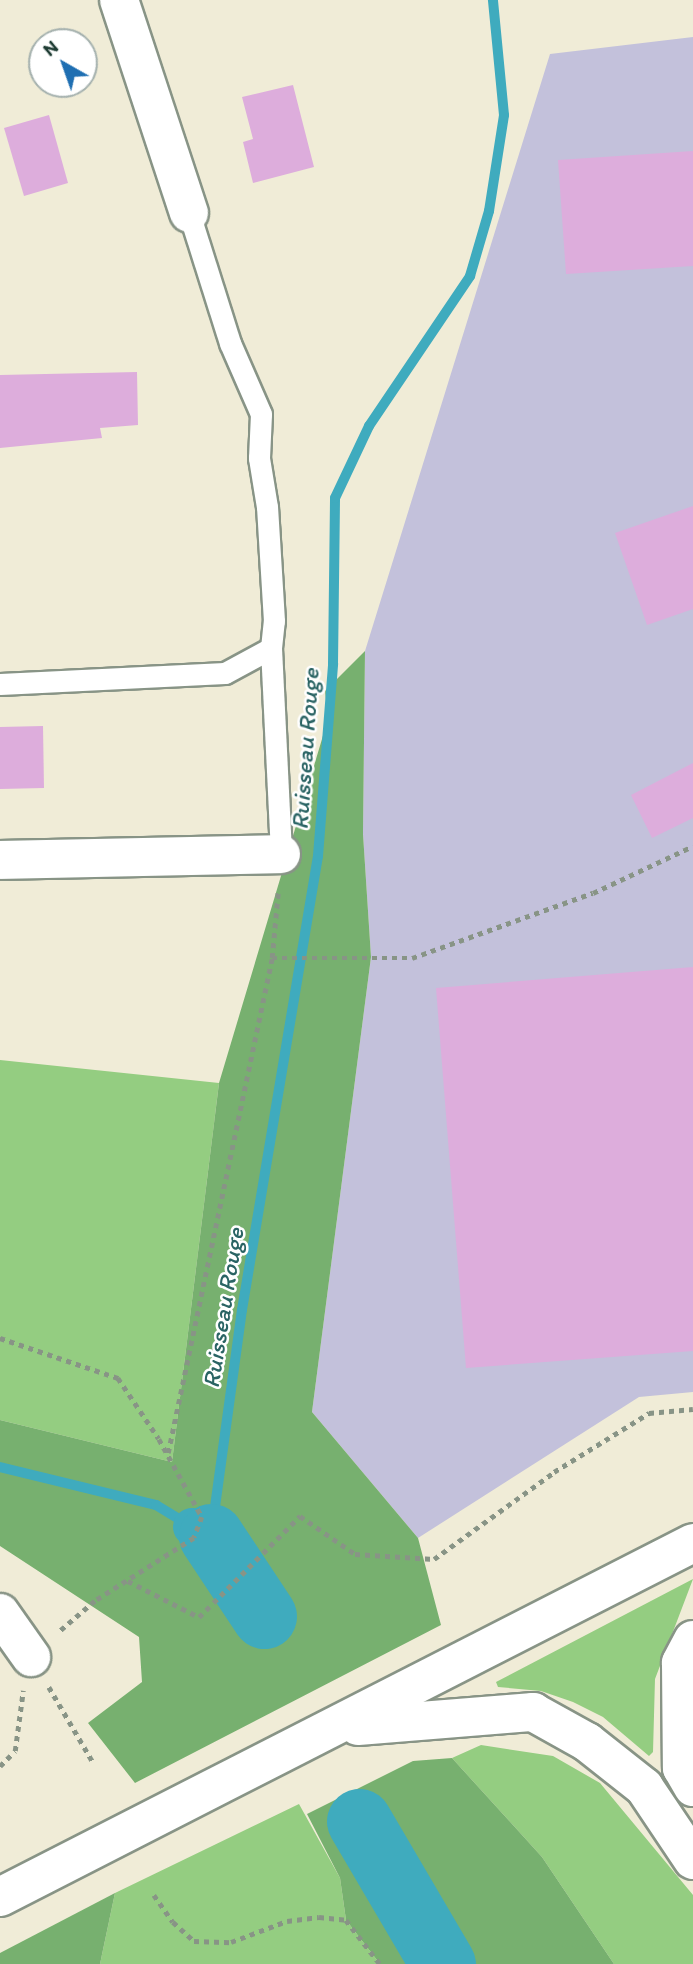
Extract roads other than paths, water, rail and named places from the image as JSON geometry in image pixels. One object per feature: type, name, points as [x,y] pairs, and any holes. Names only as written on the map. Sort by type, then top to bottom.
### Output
[{"type":"main road","points":[[119,0],[189,213]]},
{"type":"main road","points":[[0,860],[281,854]]},
{"type":"main road","points":[[0,1897],[335,1729],[693,1543]]},
{"type":"main road","points":[[0,1613],[31,1657]]},
{"type":"main road","points":[[693,1640],[681,1663],[681,1676],[682,1768],[693,1787]]},
{"type":"main road","points":[[335,1729],[466,1714],[533,1712],[587,1742],[644,1787],[693,1860]]},
{"type":"lane","points":[[189,213],[230,343],[261,414],[259,457],[267,507],[274,621],[271,648],[281,854]]},
{"type":"lane","points":[[0,684],[225,673],[271,648]]},
{"type":"waterway","name":"Ruisseau Rouge","points":[[211,1536],[242,1310],[318,856],[333,664],[335,498],[369,426],[470,276],[489,211],[504,115],[493,0]]},
{"type":"waterway","points":[[0,1467],[156,1505],[192,1527]]},
{"type":"waterway","points":[[192,1527],[211,1536]]},
{"type":"waterway","points":[[211,1536],[264,1616]]},
{"type":"waterway","points":[[359,1821],[443,1964]]}]
